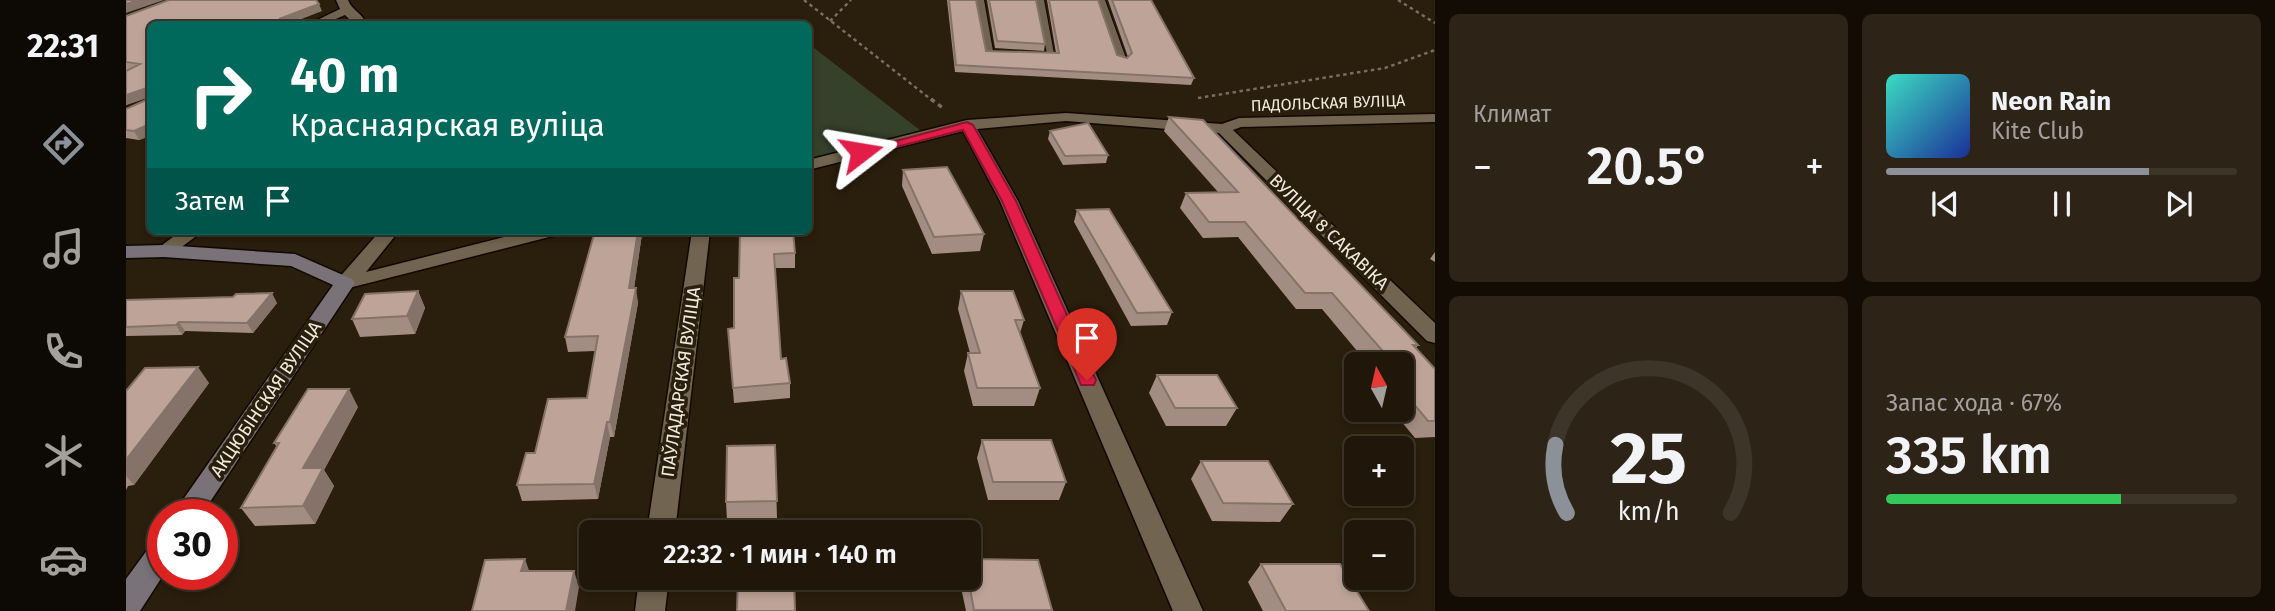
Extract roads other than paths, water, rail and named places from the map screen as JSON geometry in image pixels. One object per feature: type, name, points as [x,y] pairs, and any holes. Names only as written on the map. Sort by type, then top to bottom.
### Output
[{"type":"street","points":[[320,21],[344,5],[359,21]]},
{"type":"street","name":"ПАДОЛЬСКАЯ ВУЛІЦА","points":[[812,164],[967,125],[1066,117],[1223,129],[1239,123],[1435,118]]},
{"type":"street","points":[[967,125],[1009,201],[1188,611]]},
{"type":"street","name":"ВУЛІЦА 8 САКАВІКА","points":[[1223,129],[1425,314],[1435,336]]},
{"type":"street","points":[[164,251],[188,235]]},
{"type":"street","points":[[345,283],[387,235]]},
{"type":"street","points":[[126,252],[164,251],[295,260],[345,283],[535,235]]},
{"type":"street","name":"ПАЎЛАДАРСКАЯ ВУЛІЦА","points":[[662,520],[700,235]]},
{"type":"street","name":"АКЦЮБІНСКАЯ ВУЛІЦА","points":[[197,499],[345,283]]},
{"type":"street","points":[[126,605],[146,566]]},
{"type":"street","points":[[650,611],[653,590]]},
{"type":"lane","points":[[980,0],[989,54],[1014,55]]},
{"type":"lane","points":[[1027,56],[1052,57],[1040,0]]},
{"type":"lane","points":[[1101,0],[1122,61]]}]
